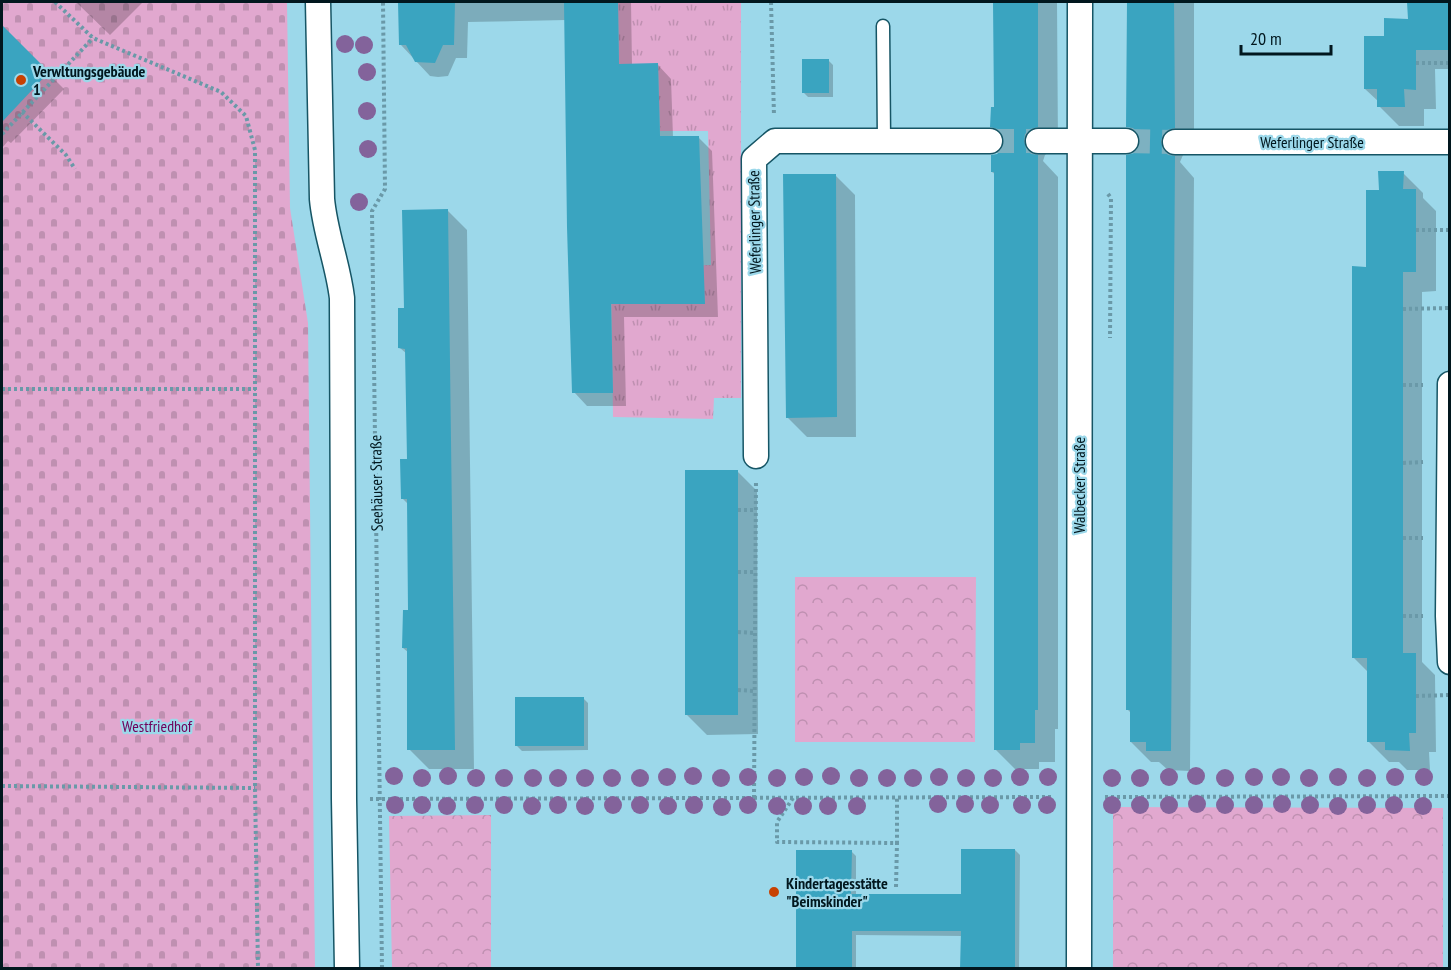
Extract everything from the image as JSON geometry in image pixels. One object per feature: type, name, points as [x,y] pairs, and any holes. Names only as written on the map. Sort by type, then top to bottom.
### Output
[{"type":"street","name":"Seehäuser Straße","points":[[318,2],[322,199],[326,229],[338,272],[342,298],[347,969]]},
{"type":"street","name":"Walbecker Straße","points":[[1079,969],[1080,2]]},
{"type":"street","points":[[775,141],[990,141]]},
{"type":"street","name":"Weferlinger Straße","points":[[756,456],[754,159],[775,141]]},
{"type":"street","points":[[1038,141],[1126,141]]},
{"type":"street","name":"Weferlinger Straße","points":[[1175,142],[1449,142]]},
{"type":"street","points":[[1449,384],[1449,662]]},
{"type":"lane","points":[[883,26],[884,140]]},
{"type":"path","points":[[55,2],[93,38],[221,92],[246,116],[255,150],[255,788],[258,969]]},
{"type":"path","name":"Seehäuser Straße","points":[[382,969],[372,211],[385,189],[383,2]]},
{"type":"path","points":[[771,2],[775,141]]},
{"type":"path","points":[[2,134],[93,38]]},
{"type":"path","points":[[1416,63],[1449,63]]},
{"type":"path","points":[[22,112],[66,155],[75,169]]},
{"type":"path","points":[[1416,230],[1449,230]]},
{"type":"path","points":[[1403,309],[1449,308]]},
{"type":"path","points":[[2,389],[256,388]]},
{"type":"path","points":[[754,798],[756,456]]},
{"type":"path","points":[[738,510],[756,510]]},
{"type":"path","points":[[738,572],[756,572]]},
{"type":"path","points":[[738,633],[756,633]]},
{"type":"path","points":[[738,690],[755,691]]},
{"type":"path","points":[[1416,696],[1449,695]]},
{"type":"path","points":[[2,786],[255,788]]},
{"type":"path","points":[[1097,797],[1449,796]]},
{"type":"path","points":[[381,799],[1064,797]]},
{"type":"path","points":[[794,798],[777,822],[777,842],[897,843]]},
{"type":"path","points":[[896,886],[897,798]]},
{"type":"green space","name":"Westfriedhof","points":[[2,2],[287,2],[290,208],[308,323],[315,968],[2,968]]},
{"type":"green space","points":[[618,2],[741,2],[741,398],[714,398],[713,419],[613,417],[611,268],[711,265],[708,131],[660,131],[658,64],[619,64]]},
{"type":"green space","points":[[795,577],[976,577],[975,742],[795,742]]},
{"type":"green space","points":[[1113,807],[1443,808],[1443,968],[1113,968]]},
{"type":"green space","points":[[491,815],[491,968],[392,968],[389,816]]},
{"type":"building","points":[[398,2],[455,2],[454,45],[443,45],[435,63],[415,62],[406,45],[399,45]]},
{"type":"building","points":[[564,2],[618,2],[619,64],[658,63],[660,136],[699,136],[705,304],[611,304],[613,393],[572,393]]},
{"type":"building","points":[[993,2],[1038,2],[1038,127],[1030,129],[1025,134],[1024,140],[1026,149],[1031,154],[1038,155],[1038,710],[1035,710],[1035,743],[1020,743],[1020,750],[994,750],[994,172],[991,172],[991,155],[997,154],[1002,149],[1004,140],[1003,134],[998,129],[990,127],[991,107],[994,107]]},
{"type":"building","points":[[1127,2],[1174,2],[1175,128],[1167,130],[1161,141],[1163,150],[1168,155],[1175,156],[1171,751],[1146,751],[1146,742],[1130,742],[1130,710],[1126,710],[1126,155],[1134,153],[1140,142],[1138,133],[1133,128],[1126,127]]},
{"type":"building","points":[[1407,2],[1449,2],[1449,50],[1416,50],[1416,90],[1404,89],[1405,107],[1377,107],[1377,89],[1364,89],[1364,36],[1384,36],[1384,18],[1408,19]]},
{"type":"building","name":"Verwltungsgebäude 1","points":[[2,25],[49,72],[2,122]]},
{"type":"building","points":[[802,59],[829,59],[829,93],[802,93]]},
{"type":"building","points":[[1378,171],[1404,171],[1403,189],[1416,189],[1416,272],[1403,272],[1403,653],[1416,653],[1416,733],[1409,733],[1410,751],[1385,750],[1385,742],[1367,742],[1367,658],[1352,658],[1352,266],[1366,267],[1366,190],[1379,190]]},
{"type":"building","points":[[783,174],[836,174],[837,417],[786,418]]},
{"type":"building","points":[[448,209],[455,750],[407,750],[407,648],[402,648],[403,610],[408,610],[407,499],[401,499],[400,459],[407,459],[405,349],[398,348],[398,308],[404,308],[402,210]]},
{"type":"building","points":[[685,470],[738,470],[738,715],[685,715]]},
{"type":"building","points":[[515,697],[584,697],[584,746],[515,746]]},
{"type":"building","points":[[961,849],[1015,849],[1015,969],[960,969],[961,931],[852,931],[852,969],[796,969],[796,850],[852,850],[851,894],[961,894]]},
{"type":"tunnel","points":[[990,141],[1038,141]]},
{"type":"tunnel","points":[[1126,141],[1175,142]]},
{"type":"place","name":"Verwltungsgebäude 1","points":[[21,80]]},
{"type":"place","name":"Kindertagesstätte \"Beimskinder\"","points":[[774,892]]}]
